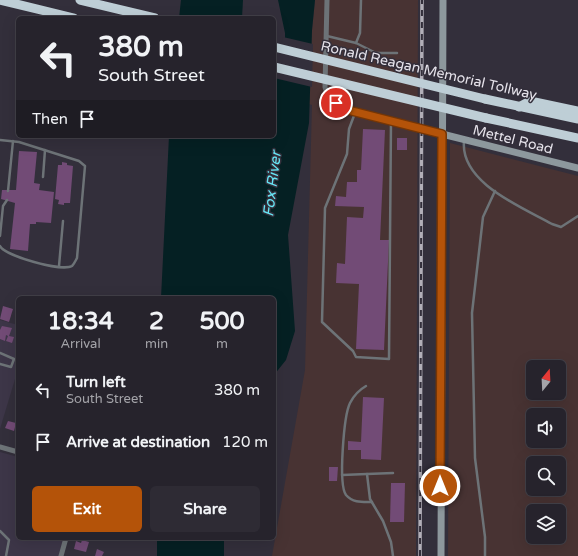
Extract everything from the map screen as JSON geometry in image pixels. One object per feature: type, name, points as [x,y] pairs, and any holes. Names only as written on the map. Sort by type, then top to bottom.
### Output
[{"type":"highway","points":[[0,0],[66,16]]},
{"type":"highway","points":[[80,0],[146,16]]},
{"type":"highway","name":"Ronald Reagan Memorial Tollway","points":[[276,47],[485,99],[578,119]]},
{"type":"highway","points":[[276,67],[486,118],[578,138]]},
{"type":"highway","points":[[519,107],[530,101],[578,111]]},
{"type":"main road","points":[[441,556],[443,0]]},
{"type":"main road","name":"Mettel Road","points":[[442,134],[578,168]]},
{"type":"street","points":[[327,0],[325,87],[328,97],[344,109],[442,134]]},
{"type":"street","points":[[0,447],[16,451]]},
{"type":"street","points":[[61,556],[65,540]]},
{"type":"lane","points":[[356,43],[360,33],[361,0]]},
{"type":"lane","points":[[326,36],[356,43],[376,53],[397,53]]},
{"type":"lane","points":[[355,112],[349,129],[347,154],[324,208],[322,322],[353,351],[356,357],[388,359],[391,121]]},
{"type":"lane","points":[[0,140],[13,141],[45,150],[79,161],[85,166],[77,258],[72,266],[46,265],[14,255],[1,249],[0,246]]},
{"type":"lane","points":[[464,140],[464,152],[471,168],[486,186],[552,224],[561,227],[578,216]]},
{"type":"lane","points":[[8,191],[13,141]]},
{"type":"lane","points":[[43,177],[45,150]]},
{"type":"lane","points":[[485,556],[485,537],[475,458],[472,313],[483,217],[495,191]]},
{"type":"lane","points":[[0,236],[1,206],[7,200]]},
{"type":"lane","points":[[60,266],[63,221]]},
{"type":"lane","points":[[0,353],[14,359],[11,367],[0,364]]},
{"type":"lane","points":[[366,386],[358,391],[349,404],[343,445],[342,486],[346,494],[354,501],[372,502]]},
{"type":"lane","points":[[342,475],[393,473]]},
{"type":"lane","points":[[367,474],[369,495],[388,535],[393,556]]},
{"type":"lane","points":[[0,531],[9,540],[6,556]]},
{"type":"shaded area","points":[[315,0],[418,0],[416,556],[272,556],[305,370],[312,105],[309,104],[312,30]]},
{"type":"shaded area","points":[[450,143],[578,176],[578,556],[448,556]]},
{"type":"shaded area","points":[[0,320],[16,324],[16,376],[0,429]]},
{"type":"shaded area","points":[[0,452],[16,456],[16,540],[65,540],[60,556],[0,556]]},
{"type":"water","points":[[181,0],[243,0],[242,16],[179,16]]},
{"type":"water","name":"Fox River","points":[[278,0],[315,0],[312,30],[309,123],[288,235],[295,331],[286,360],[276,372],[276,296],[161,296],[169,138],[276,138],[276,66],[285,41],[285,33]]},
{"type":"water","points":[[157,540],[224,540],[224,556],[157,556]]},
{"type":"pier","points":[[283,37],[313,44],[312,87],[276,78],[276,60]]},
{"type":"building","points":[[363,129],[385,130],[380,240],[389,240],[384,350],[356,349],[359,284],[336,283],[337,263],[345,264],[347,217],[363,218],[364,207],[335,206],[336,196],[346,197],[347,182],[357,182],[357,170],[361,170]]},
{"type":"building","points":[[397,138],[407,138],[407,150],[397,150]]},
{"type":"building","points":[[19,151],[37,152],[34,183],[40,184],[39,190],[54,192],[51,223],[36,222],[36,224],[30,224],[28,251],[10,249],[15,203],[1,199],[2,190],[16,190]]},
{"type":"building","points":[[62,162],[73,166],[70,203],[64,203],[64,205],[58,204],[59,200],[55,199],[58,165],[62,165]]},
{"type":"building","points":[[3,306],[13,309],[9,322],[0,319]]},
{"type":"building","points":[[2,326],[12,328],[9,336],[14,337],[12,343],[6,341],[8,336],[6,335],[5,341],[0,339],[0,330]]},
{"type":"building","points":[[363,397],[384,398],[381,460],[361,459],[361,450],[348,450],[348,441],[361,442]]},
{"type":"building","points":[[8,421],[16,423],[14,431],[5,428]]},
{"type":"building","points":[[329,467],[338,467],[337,481],[329,481]]},
{"type":"building","points":[[391,483],[405,483],[404,522],[390,522]]},
{"type":"building","points":[[82,540],[89,542],[86,552],[74,549],[76,541],[81,543]]},
{"type":"building","points":[[97,549],[104,552],[102,556],[95,556]]},
{"type":"railway","points":[[420,556],[422,0]]},
{"type":"route","points":[[336,103],[344,109],[442,134],[440,486]]}]
